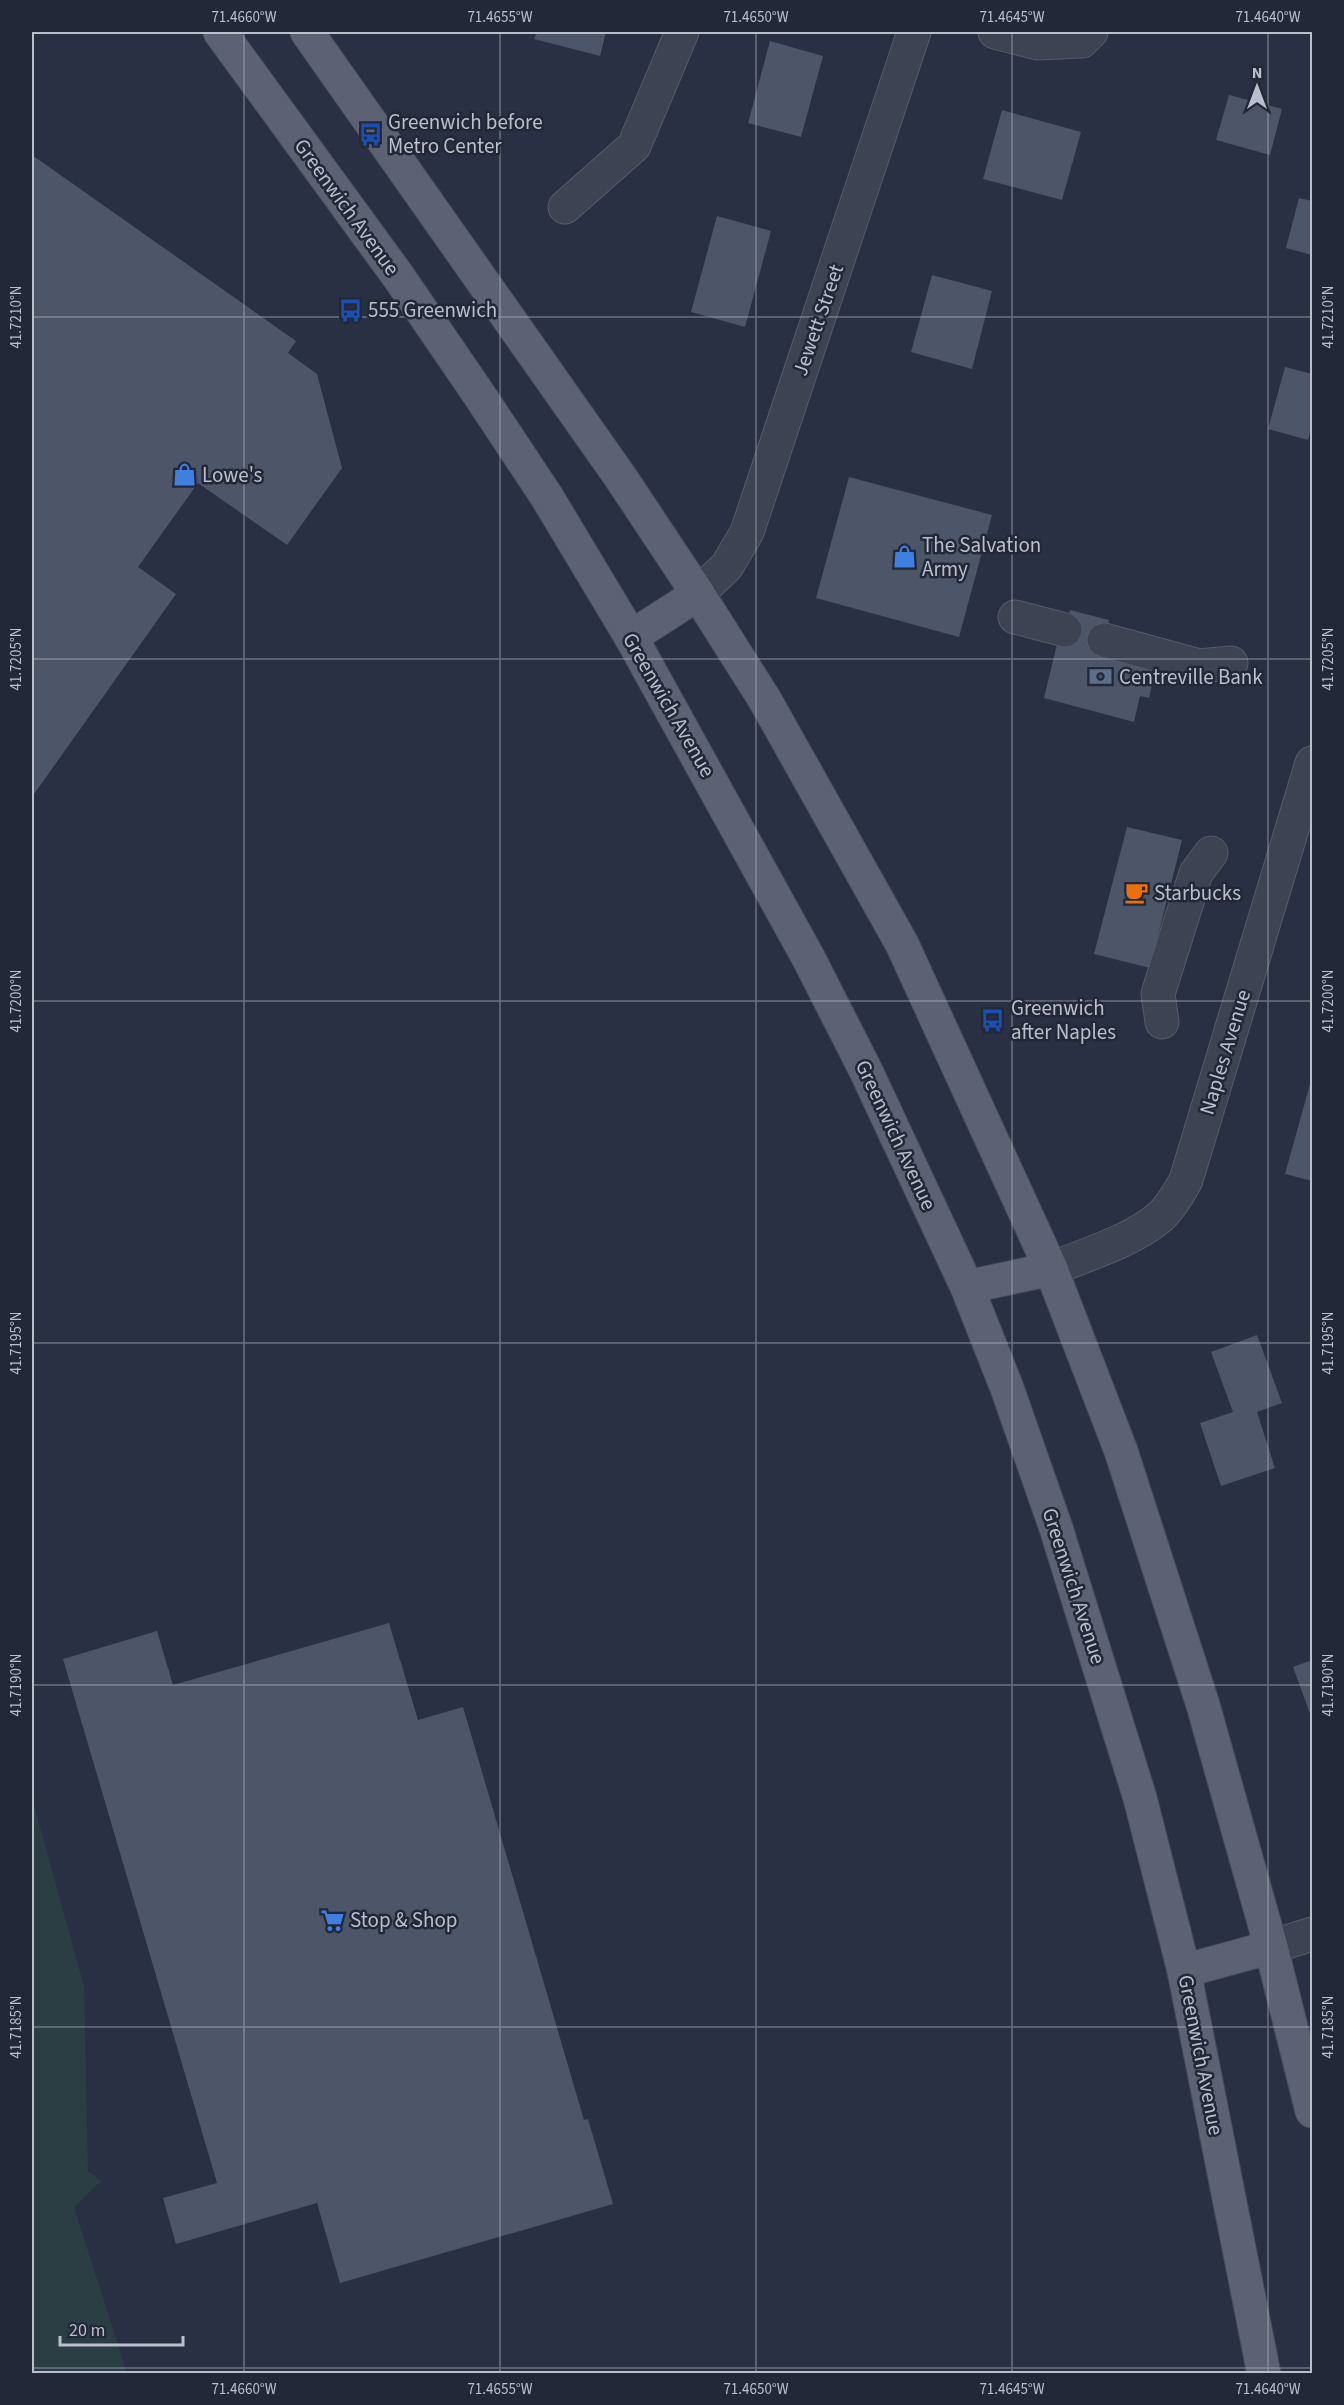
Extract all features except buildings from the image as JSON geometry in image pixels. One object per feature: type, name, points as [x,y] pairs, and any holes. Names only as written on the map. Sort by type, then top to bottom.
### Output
[{"type":"main road","name":"Greenwich Avenue","points":[[220,32],[398,276],[486,405],[547,497],[631,637],[809,959],[866,1071],[967,1287],[1007,1388],[1056,1528],[1140,1798],[1184,1971],[1264,2373]]},
{"type":"main road","points":[[307,32],[621,478],[698,594],[765,700],[902,944],[1051,1269],[1121,1451],[1161,1569],[1203,1705],[1271,1947],[1312,2111]]},
{"type":"main road","points":[[631,637],[698,594]]},
{"type":"main road","points":[[967,1287],[1051,1269]]},
{"type":"main road","points":[[1184,1971],[1271,1947]]},
{"type":"main road","points":[[1255,2323],[1256,2373]]},
{"type":"street","points":[[565,207],[634,146],[682,32]]},
{"type":"street","name":"Jewett Street","points":[[698,594],[727,566],[747,532],[914,32]]},
{"type":"street","points":[[995,32],[1038,43],[1082,41],[1091,32]]},
{"type":"street","points":[[1015,617],[1065,630]]},
{"type":"street","points":[[1104,640],[1199,666],[1231,663]]},
{"type":"street","name":"Naples Avenue","points":[[1051,1269],[1143,1229],[1161,1216],[1176,1199],[1186,1180],[1312,763]]},
{"type":"street","points":[[1162,1022],[1158,994],[1196,873],[1211,854]]},
{"type":"street","points":[[1271,1947],[1312,1934]]},
{"type":"shaded area","points":[[32,1798],[84,1986],[88,2171],[101,2181],[74,2207],[127,2373],[32,2373]]},
{"type":"place","name":"Greenwich before Metro Center","points":[[370,134]]},
{"type":"place","name":"555 Greenwich","points":[[350,310]]},
{"type":"place","name":"Lowe's","points":[[184,475]]},
{"type":"place","name":"The Salvation Army","points":[[904,557]]},
{"type":"place","name":"Centreville Bank","points":[[1101,677]]},
{"type":"place","name":"Starbucks","points":[[1136,893]]},
{"type":"place","name":"Greenwich after Naples","points":[[993,1020]]},
{"type":"place","name":"Stop & Shop","points":[[332,1920]]}]
